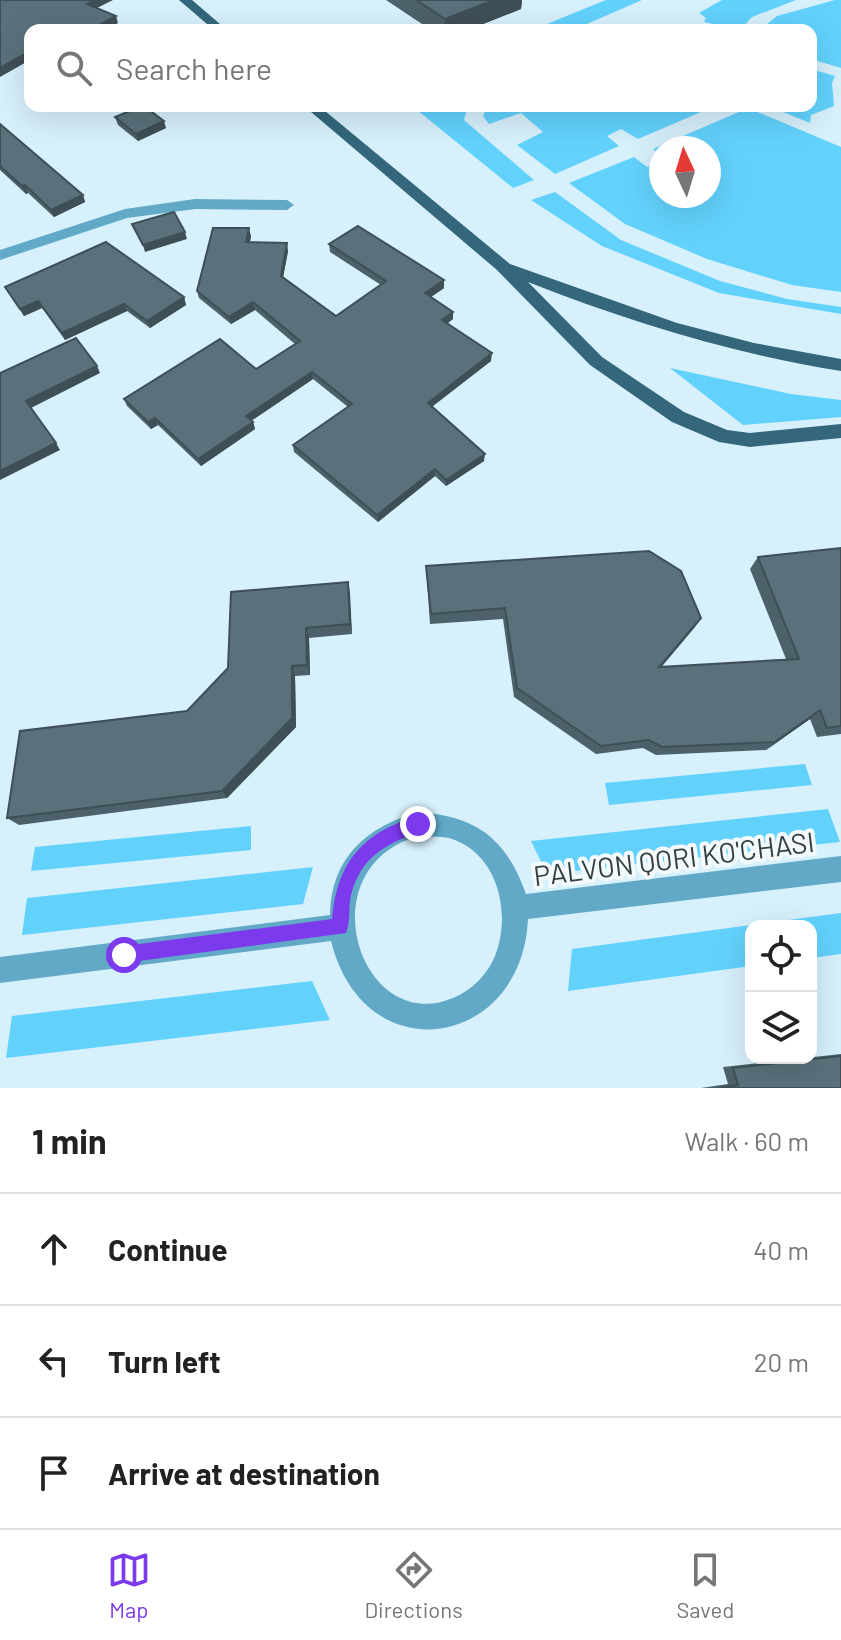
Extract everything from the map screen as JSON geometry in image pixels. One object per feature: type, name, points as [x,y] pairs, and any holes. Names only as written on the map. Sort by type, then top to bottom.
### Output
[{"type":"main road","points":[[185,0],[214,24]]},
{"type":"main road","points":[[318,112],[503,266],[596,361],[701,430],[750,440],[841,431]]},
{"type":"main road","points":[[503,266],[632,317],[715,342],[841,365]]},
{"type":"street","points":[[0,255],[125,214],[195,204],[287,205]]},
{"type":"street","points":[[418,824],[447,826],[473,837],[496,858],[511,886],[517,919],[512,952],[497,982],[472,1004],[441,1016],[412,1015],[384,1004],[362,984],[346,957],[340,927],[342,897],[353,870],[370,847],[392,832],[418,824]]},
{"type":"street","name":"PALVON QORI KO'CHASI","points":[[515,908],[841,869]]},
{"type":"street","points":[[0,970],[340,927]]},
{"type":"shaded area","points":[[606,0],[642,0],[587,24],[547,24]]},
{"type":"shaded area","points":[[722,0],[796,0],[752,17],[746,24],[704,22],[706,18],[699,13]]},
{"type":"shaded area","points":[[841,0],[841,68],[817,61],[817,24],[767,24],[777,16]]},
{"type":"shaded area","points":[[817,71],[835,76],[832,83],[834,106],[811,115],[810,123],[783,112],[817,112]]},
{"type":"shaded area","points":[[419,112],[466,112],[464,120],[534,180],[513,188]]},
{"type":"shaded area","points":[[485,112],[701,112],[638,139],[621,129],[607,136],[619,146],[555,174],[517,145],[543,132],[521,113],[489,124],[483,116]]},
{"type":"shaded area","points":[[739,112],[758,112],[841,147],[841,292],[792,285],[707,259],[625,224],[569,183],[634,157],[647,167],[649,208],[721,208],[721,136],[683,136]]},
{"type":"shaded area","points":[[555,192],[621,240],[720,281],[787,299],[841,307],[841,314],[719,293],[602,246],[531,200]]},
{"type":"shaded area","points":[[670,368],[791,394],[841,400],[841,417],[743,425]]},
{"type":"shaded area","points":[[805,764],[812,785],[609,805],[605,783]]},
{"type":"shaded area","points":[[828,809],[840,842],[547,874],[531,841]]},
{"type":"shaded area","points":[[251,826],[251,850],[31,871],[35,847]]},
{"type":"shaded area","points":[[313,867],[303,904],[22,935],[27,898]]},
{"type":"shaded area","points":[[841,913],[841,954],[817,957],[817,920],[789,920]]},
{"type":"shaded area","points":[[745,926],[745,967],[568,991],[572,949]]},
{"type":"shaded area","points":[[312,981],[330,1020],[6,1058],[12,1016]]},
{"type":"building","points":[[0,0],[96,0],[87,4],[116,16],[101,24],[24,24],[24,54],[0,68]]},
{"type":"building","points":[[416,0],[494,0],[445,19]]},
{"type":"building","points":[[127,112],[152,112],[164,121],[136,134],[115,117]]},
{"type":"building","points":[[0,124],[83,195],[51,210],[25,185],[22,186],[0,166]]},
{"type":"building","points":[[174,212],[185,232],[143,245],[132,224]]},
{"type":"building","points":[[358,226],[444,280],[425,293],[453,312],[442,320],[492,353],[428,403],[485,454],[446,480],[435,469],[377,515],[293,445],[352,404],[312,372],[246,416],[253,422],[198,459],[155,418],[148,422],[124,399],[220,339],[256,369],[300,341],[253,302],[229,317],[197,291],[213,228],[249,228],[246,242],[287,243],[281,276],[336,316],[386,281],[329,244]]},
{"type":"building","points":[[106,242],[184,297],[147,321],[124,304],[62,333],[38,301],[20,309],[5,287]]},
{"type":"building","points":[[76,338],[97,366],[26,401],[56,443],[0,471],[0,373]]},
{"type":"building","points":[[841,548],[841,726],[827,728],[820,710],[775,742],[662,747],[649,740],[601,746],[517,688],[505,608],[431,614],[426,566],[649,551],[681,571],[701,618],[659,667],[799,659],[758,557]]},
{"type":"building","points":[[348,582],[350,624],[306,628],[307,665],[292,666],[292,718],[222,791],[7,818],[20,731],[187,711],[228,668],[231,592]]},
{"type":"building","points":[[841,1056],[841,1088],[719,1088],[738,1085],[733,1068],[817,1064],[817,1059]]},
{"type":"route","points":[[124,955],[340,927],[342,897],[353,870],[370,847],[392,832],[418,824]]}]
